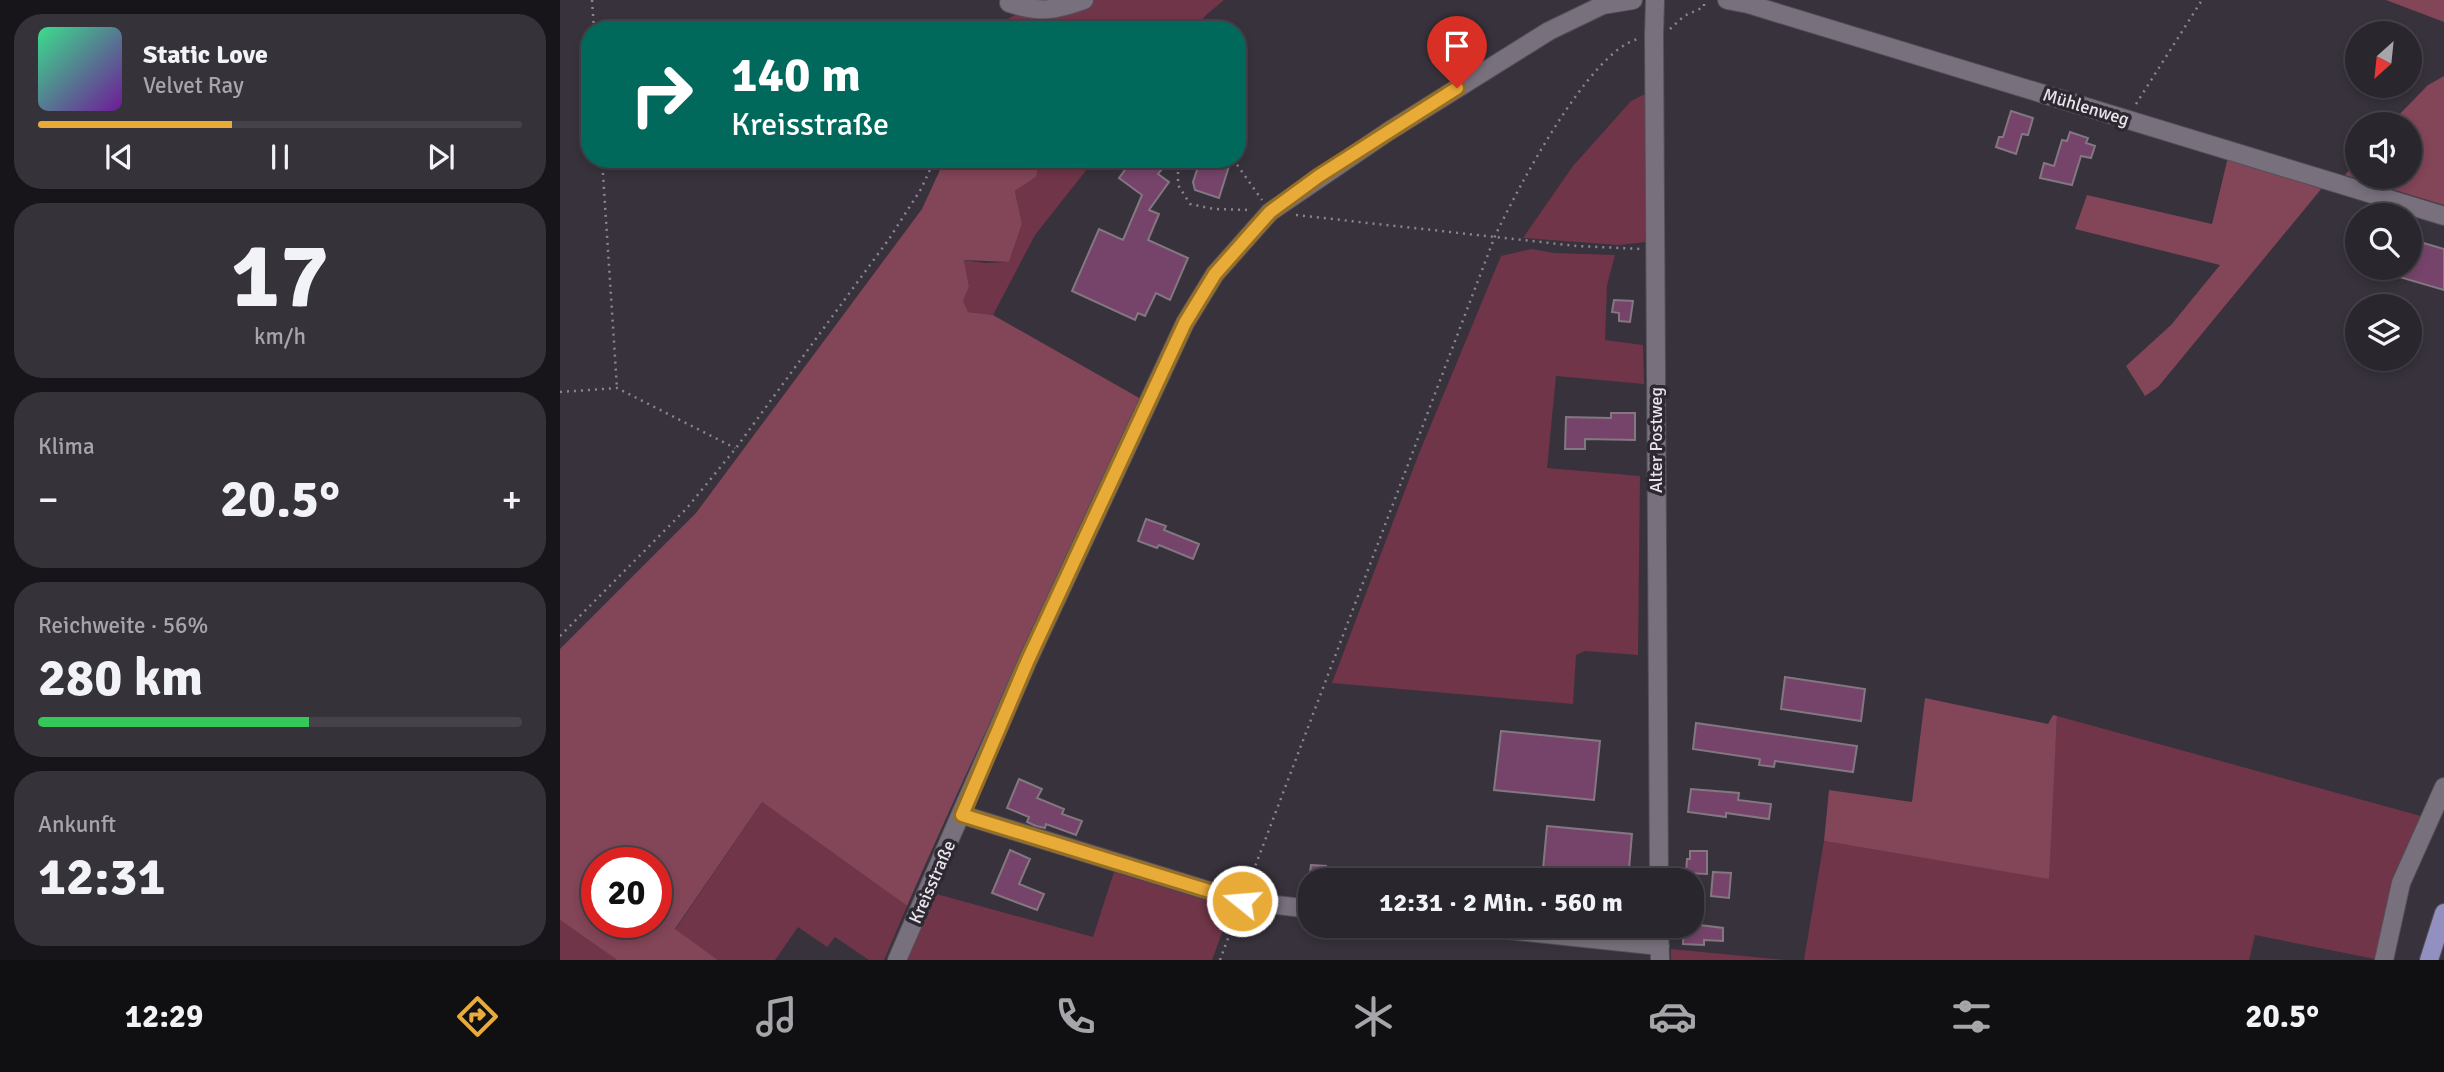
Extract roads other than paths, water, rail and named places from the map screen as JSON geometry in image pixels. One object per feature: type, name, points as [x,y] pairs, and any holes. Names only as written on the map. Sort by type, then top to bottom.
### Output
[{"type":"main road","points":[[2429,960],[2444,913]]},
{"type":"street","points":[[1009,3],[1031,10],[1047,10],[1084,0]]},
{"type":"street","name":"Kreisstraße","points":[[898,960],[1028,660],[1185,323],[1215,274],[1270,212],[1377,138],[1549,31],[1603,5],[1633,0]]},
{"type":"street","name":"Alter Postweg","points":[[1656,0],[1654,35],[1659,868]]},
{"type":"street","name":"Mühlenweg","points":[[1727,0],[1761,8],[2444,216]]},
{"type":"street","points":[[2384,960],[2401,883],[2444,787]]},
{"type":"street","points":[[962,815],[1242,901],[1298,907]]},
{"type":"street","points":[[1554,938],[1660,953]]}]
